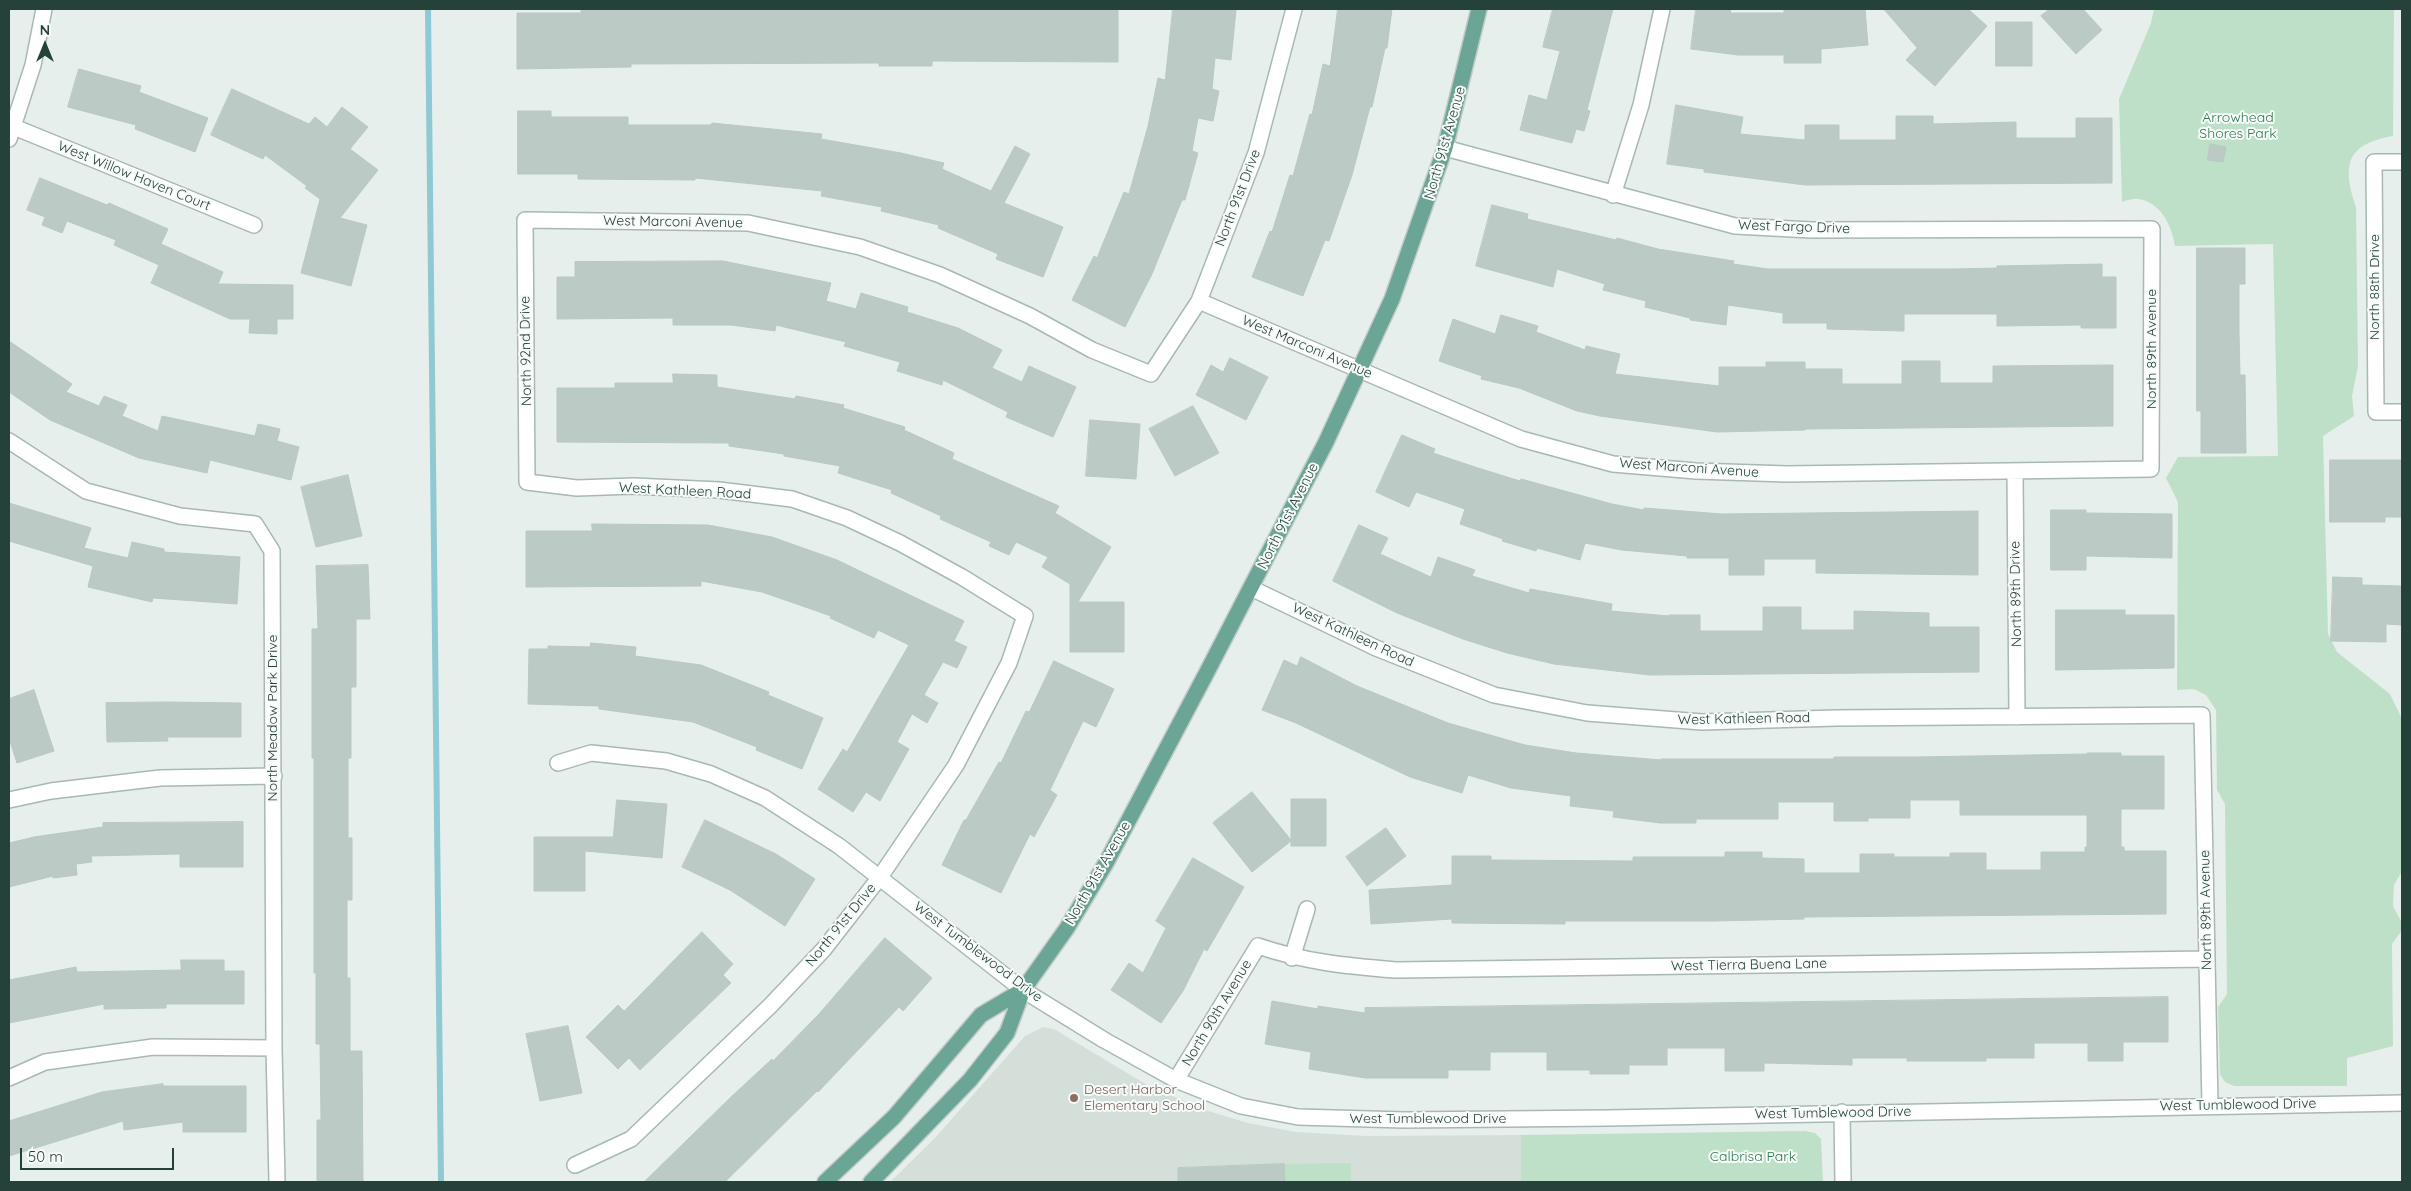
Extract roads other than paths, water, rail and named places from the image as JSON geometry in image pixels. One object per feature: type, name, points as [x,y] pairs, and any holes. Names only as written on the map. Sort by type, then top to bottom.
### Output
[{"type":"main road","name":"North 91st Avenue","points":[[871,1182],[970,1080],[1007,1033],[1023,990],[1067,928],[1106,863],[1251,588],[1326,442],[1392,299],[1445,148],[1479,9]]},
{"type":"main road","name":"North 91st Avenue","points":[[825,1182],[894,1116],[981,1015],[1023,990]]},
{"type":"street","points":[[11,133],[33,65],[44,9]]},
{"type":"street","name":"North 91st Drive","points":[[1151,374],[1199,301],[1256,153],[1294,9]]},
{"type":"street","points":[[1612,195],[1641,105],[1662,9]]},
{"type":"street","name":"West Willow Haven Court","points":[[11,133],[254,225]]},
{"type":"street","name":"West Fargo Drive","points":[[1445,148],[1612,195],[1735,226],[1811,230],[2152,229]]},
{"type":"street","name":"North 88th Drive","points":[[2402,162],[2374,162],[2376,412],[2402,412]]},
{"type":"street","name":"West Marconi Avenue","points":[[525,220],[748,223],[860,247],[940,275],[1030,316],[1092,350],[1151,374]]},
{"type":"street","name":"North 92nd Drive","points":[[525,220],[527,482]]},
{"type":"street","name":"North 89th Avenue","points":[[2151,469],[2152,229]]},
{"type":"street","name":"West Marconi Avenue","points":[[1199,301],[1521,439],[1613,464],[1696,471],[1787,474],[2151,469]]},
{"type":"street","name":"North Meadow Park Drive","points":[[9,441],[86,491],[180,516],[255,524],[272,550],[274,1048],[277,1182]]},
{"type":"street","name":"North 89th Drive","points":[[2015,472],[2017,716]]},
{"type":"street","name":"West Kathleen Road","points":[[527,482],[577,488],[634,486],[719,490],[792,499],[847,518],[900,543],[962,577],[1025,616]]},
{"type":"street","name":"West Kathleen Road","points":[[1251,588],[1376,648],[1494,695],[1587,713],[1702,722],[1836,718],[2202,715]]},
{"type":"street","name":"North 91st Drive","points":[[575,1165],[631,1140],[770,1006],[824,949],[880,877],[956,765],[1009,663],[1025,616]]},
{"type":"street","name":"North 89th Avenue","points":[[2202,715],[2210,1106]]},
{"type":"street","name":"West Tumblewood Drive","points":[[558,763],[592,753],[666,761],[711,774],[765,798],[824,836],[880,877],[1023,990],[1104,1040],[1176,1080],[1241,1106],[1298,1117],[1492,1119],[2402,1103]]},
{"type":"street","points":[[9,800],[51,792],[160,778],[274,776]]},
{"type":"street","points":[[1292,958],[1307,910]]},
{"type":"street","name":"West Tierra Buena Lane","points":[[1258,946],[1292,958],[1331,965],[1396,970],[2207,959]]},
{"type":"street","name":"North 90th Avenue","points":[[1176,1080],[1258,946]]},
{"type":"street","points":[[9,1078],[45,1062],[153,1047],[274,1048]]},
{"type":"street","points":[[1842,1112],[1843,1182]]},
{"type":"waterway","points":[[428,9],[441,1182]]},
{"type":"place","name":"Desert Harbor Elementary School","points":[[1074,1098]]},
{"type":"park label","name":"Arrowhead Shores Park","points":[[2238,126]]},
{"type":"park label","name":"Calbrisa Park","points":[[1753,1157]]}]
